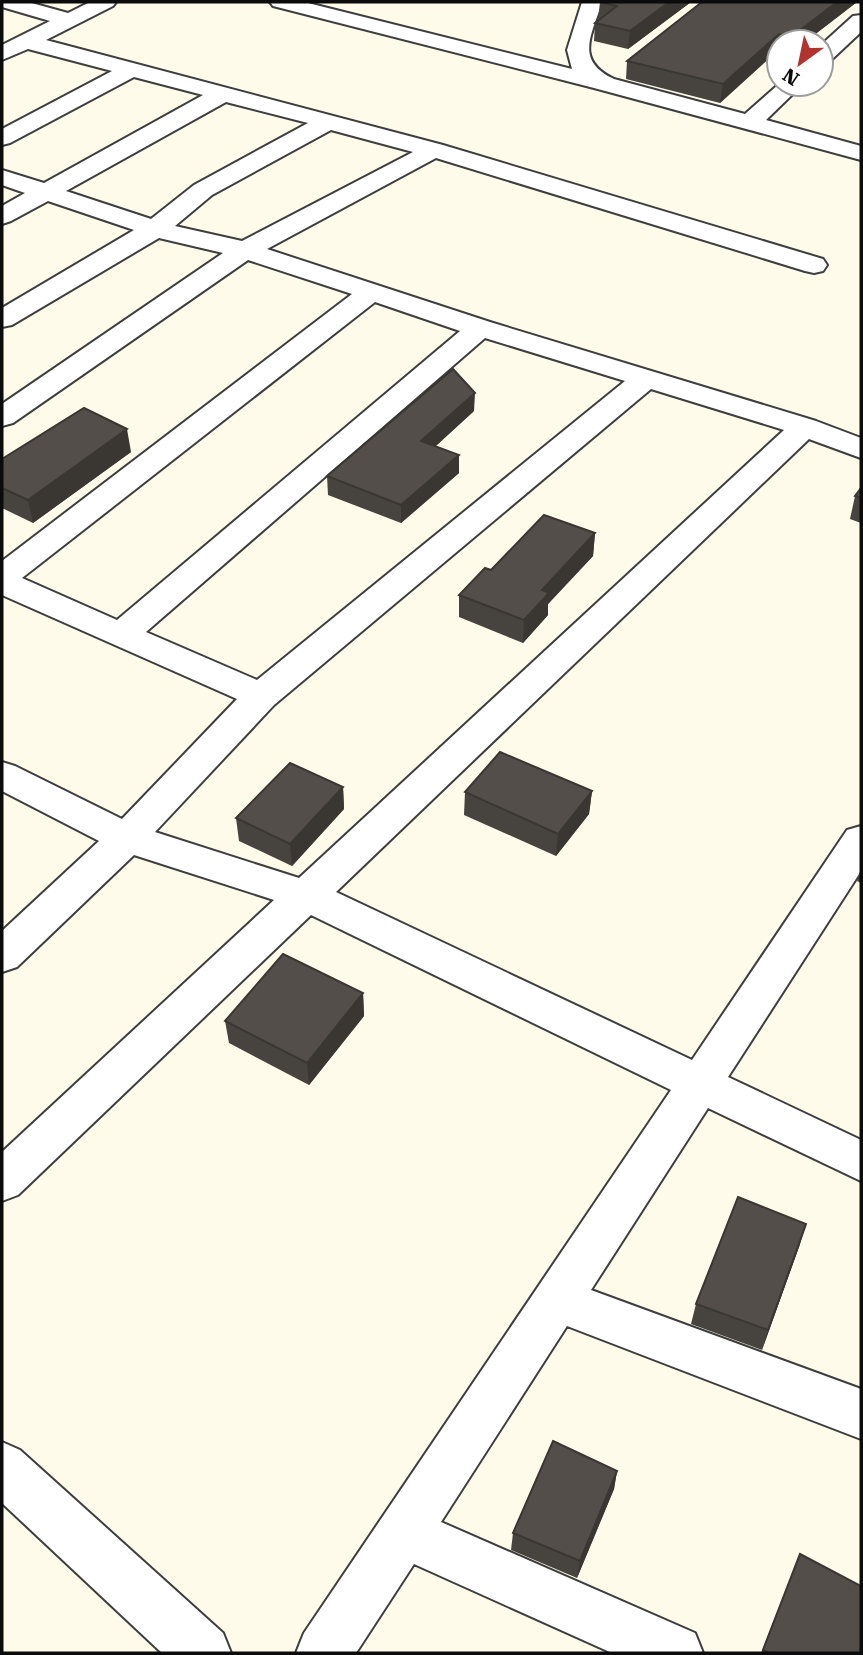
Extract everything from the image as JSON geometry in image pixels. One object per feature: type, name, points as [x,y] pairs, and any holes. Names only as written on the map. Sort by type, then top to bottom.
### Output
[{"type":"street","points":[[6,2],[69,20]]},
{"type":"street","points":[[2,54],[106,2]]},
{"type":"street","points":[[280,2],[749,123],[856,163]]},
{"type":"street","points":[[592,2],[576,44],[578,63],[585,73],[602,83],[856,163]]},
{"type":"street","points":[[835,44],[861,21]]},
{"type":"street","points":[[29,41],[435,150],[814,265]]},
{"type":"street","points":[[602,83],[623,67]]},
{"type":"street","points":[[2,138],[132,69]]},
{"type":"street","points":[[2,216],[223,94]]},
{"type":"street","points":[[749,123],[777,98]]},
{"type":"street","points":[[2,319],[155,229],[203,190],[328,122]]},
{"type":"street","points":[[2,416],[245,250],[435,150]]},
{"type":"street","points":[[2,177],[155,229],[245,250],[480,328],[805,427],[861,449]]},
{"type":"street","points":[[261,696],[2,579],[373,291]]},
{"type":"street","points":[[122,634],[480,328]]},
{"type":"street","points":[[2,956],[127,838],[261,696],[648,378]]},
{"type":"street","points":[[2,1181],[805,427]]},
{"type":"street","points":[[2,775],[127,838],[305,895],[861,1161]]},
{"type":"street","points":[[324,1653],[861,840]]},
{"type":"street","points":[[557,1300],[861,1414]]},
{"type":"street","points":[[2,1468],[203,1653]]},
{"type":"street","points":[[403,1532],[675,1653]]},
{"type":"building","points":[[600,2],[669,2],[630,31],[595,23],[617,6]]},
{"type":"building","points":[[702,2],[837,2],[803,28],[765,28],[765,46],[723,84],[627,61]]},
{"type":"building","points":[[453,369],[475,393],[421,441],[459,455],[401,505],[327,476]]},
{"type":"building","points":[[84,408],[127,429],[28,500],[2,488],[2,459]]},
{"type":"building","points":[[544,515],[595,533],[542,590],[549,593],[524,620],[459,595],[485,568],[491,570]]},
{"type":"building","points":[[500,752],[592,791],[558,834],[465,792]]},
{"type":"building","points":[[290,763],[343,787],[290,844],[236,818]]},
{"type":"building","points":[[283,954],[363,993],[307,1063],[225,1021]]},
{"type":"building","points":[[738,1197],[806,1224],[768,1330],[696,1304]]},
{"type":"building","points":[[553,1441],[617,1471],[580,1561],[513,1533]]},
{"type":"building","points":[[800,1554],[861,1586],[860,1653],[769,1653],[763,1650]]}]
